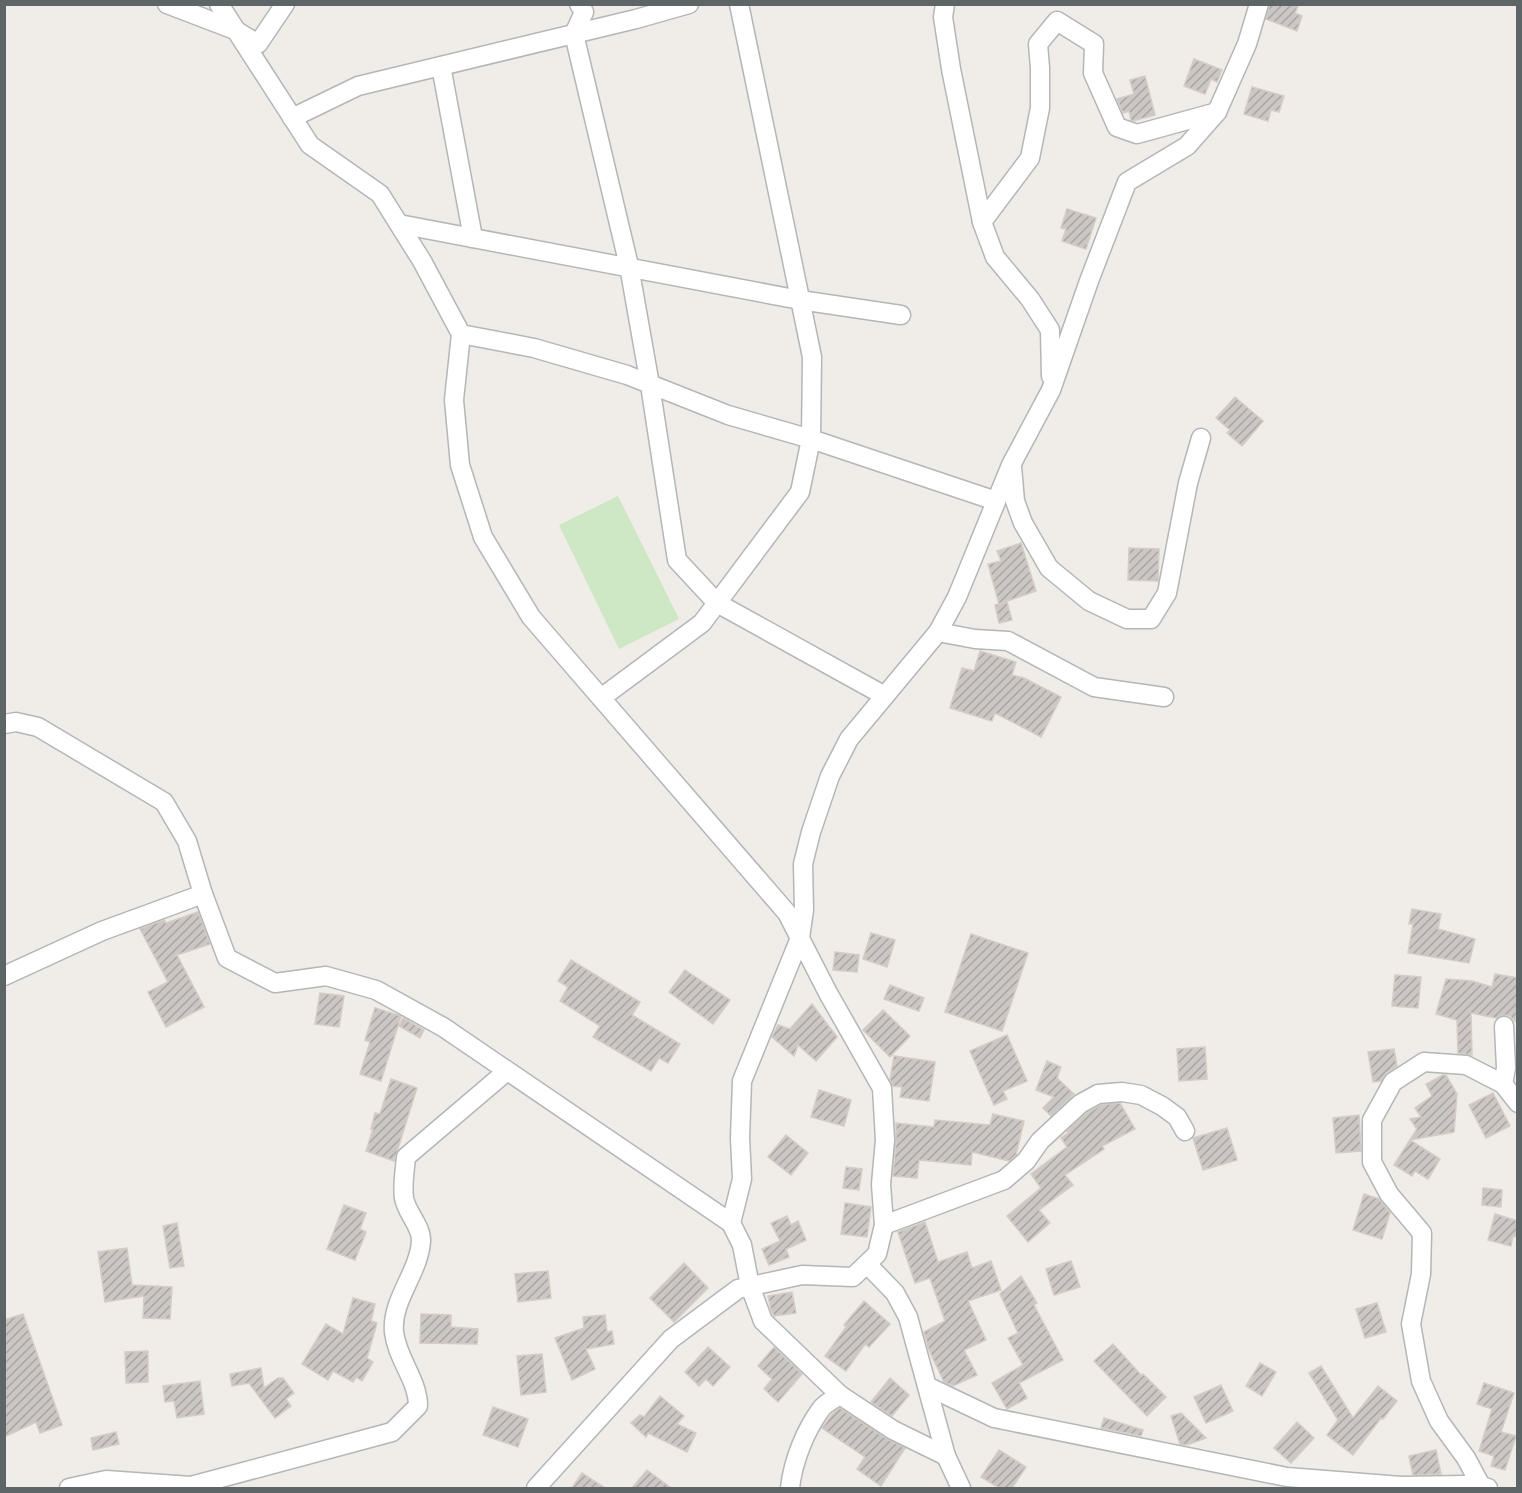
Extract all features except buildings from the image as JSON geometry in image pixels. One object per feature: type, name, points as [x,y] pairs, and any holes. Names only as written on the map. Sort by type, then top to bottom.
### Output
[{"type":"street","points":[[167,4],[235,30],[258,44],[285,4]]},
{"type":"street","points":[[219,4],[310,145],[380,194],[422,261],[461,334],[454,400],[460,465],[483,537],[531,617],[787,913],[828,993],[882,1088],[885,1140],[881,1184],[884,1225],[877,1254],[853,1277],[802,1275],[738,1289],[671,1339],[536,1488]]},
{"type":"street","points":[[579,4],[584,12],[574,34],[629,266],[677,560],[717,603],[885,696]]},
{"type":"street","points":[[292,118],[358,86],[574,34],[657,9],[689,4]]},
{"type":"street","points":[[601,698],[702,623],[800,492],[812,439],[812,357],[739,4]]},
{"type":"street","points":[[945,4],[943,16],[951,69],[981,222],[995,257],[1030,299],[1050,330],[1051,390]]},
{"type":"street","points":[[731,1223],[742,1179],[740,1138],[742,1081],[800,938],[804,910],[803,864],[830,776],[849,739],[938,632],[957,597],[1011,465],[1051,390],[1127,182],[1187,146],[1217,112],[1247,44],[1259,4]]},
{"type":"street","points":[[981,222],[1030,158],[1040,108],[1038,44],[1058,21],[1094,44],[1093,73],[1117,127],[1137,134],[1217,112]]},
{"type":"street","points":[[441,66],[473,238]]},
{"type":"street","points":[[399,224],[800,300],[901,315]]},
{"type":"street","points":[[461,334],[534,348],[627,375],[728,415],[812,439],[996,501]]},
{"type":"street","points":[[1011,465],[1015,501],[1023,524],[1049,568],[1089,601],[1127,619],[1151,619],[1167,593],[1188,483],[1201,438]]},
{"type":"street","points":[[938,632],[975,639],[1008,641],[1095,687],[1164,697]]},
{"type":"street","points":[[4,724],[16,722],[38,727],[164,802],[187,841],[203,894],[227,958],[275,983],[326,976],[376,990],[443,1027],[731,1223],[742,1245],[750,1286],[763,1322],[840,1395],[893,1430],[945,1456]]},
{"type":"street","points":[[4,976],[102,931],[203,894]]},
{"type":"street","points":[[1503,1026],[1506,1068],[1503,1084]]},
{"type":"street","points":[[1485,1487],[1439,1421],[1421,1381],[1411,1324],[1421,1274],[1422,1233],[1389,1194],[1372,1162],[1372,1120],[1393,1082],[1424,1062],[1466,1065],[1503,1084],[1518,1103]]},
{"type":"street","points":[[69,1488],[106,1480],[192,1487],[392,1432],[417,1406],[418,1395],[397,1349],[394,1330],[396,1309],[415,1268],[422,1238],[404,1199],[406,1157],[507,1071]]},
{"type":"street","points":[[884,1225],[1004,1180],[1026,1161],[1040,1141],[1080,1104],[1098,1094],[1122,1092],[1141,1095],[1177,1117],[1185,1131]]},
{"type":"street","points":[[867,1264],[895,1293],[908,1317],[945,1456],[961,1488]]},
{"type":"street","points":[[928,1388],[994,1418],[1287,1477],[1401,1486],[1485,1487]]},
{"type":"street","points":[[790,1488],[804,1439],[822,1407],[840,1395]]},
{"type":"green space","points":[[618,496],[679,619],[619,649],[559,525]]}]
